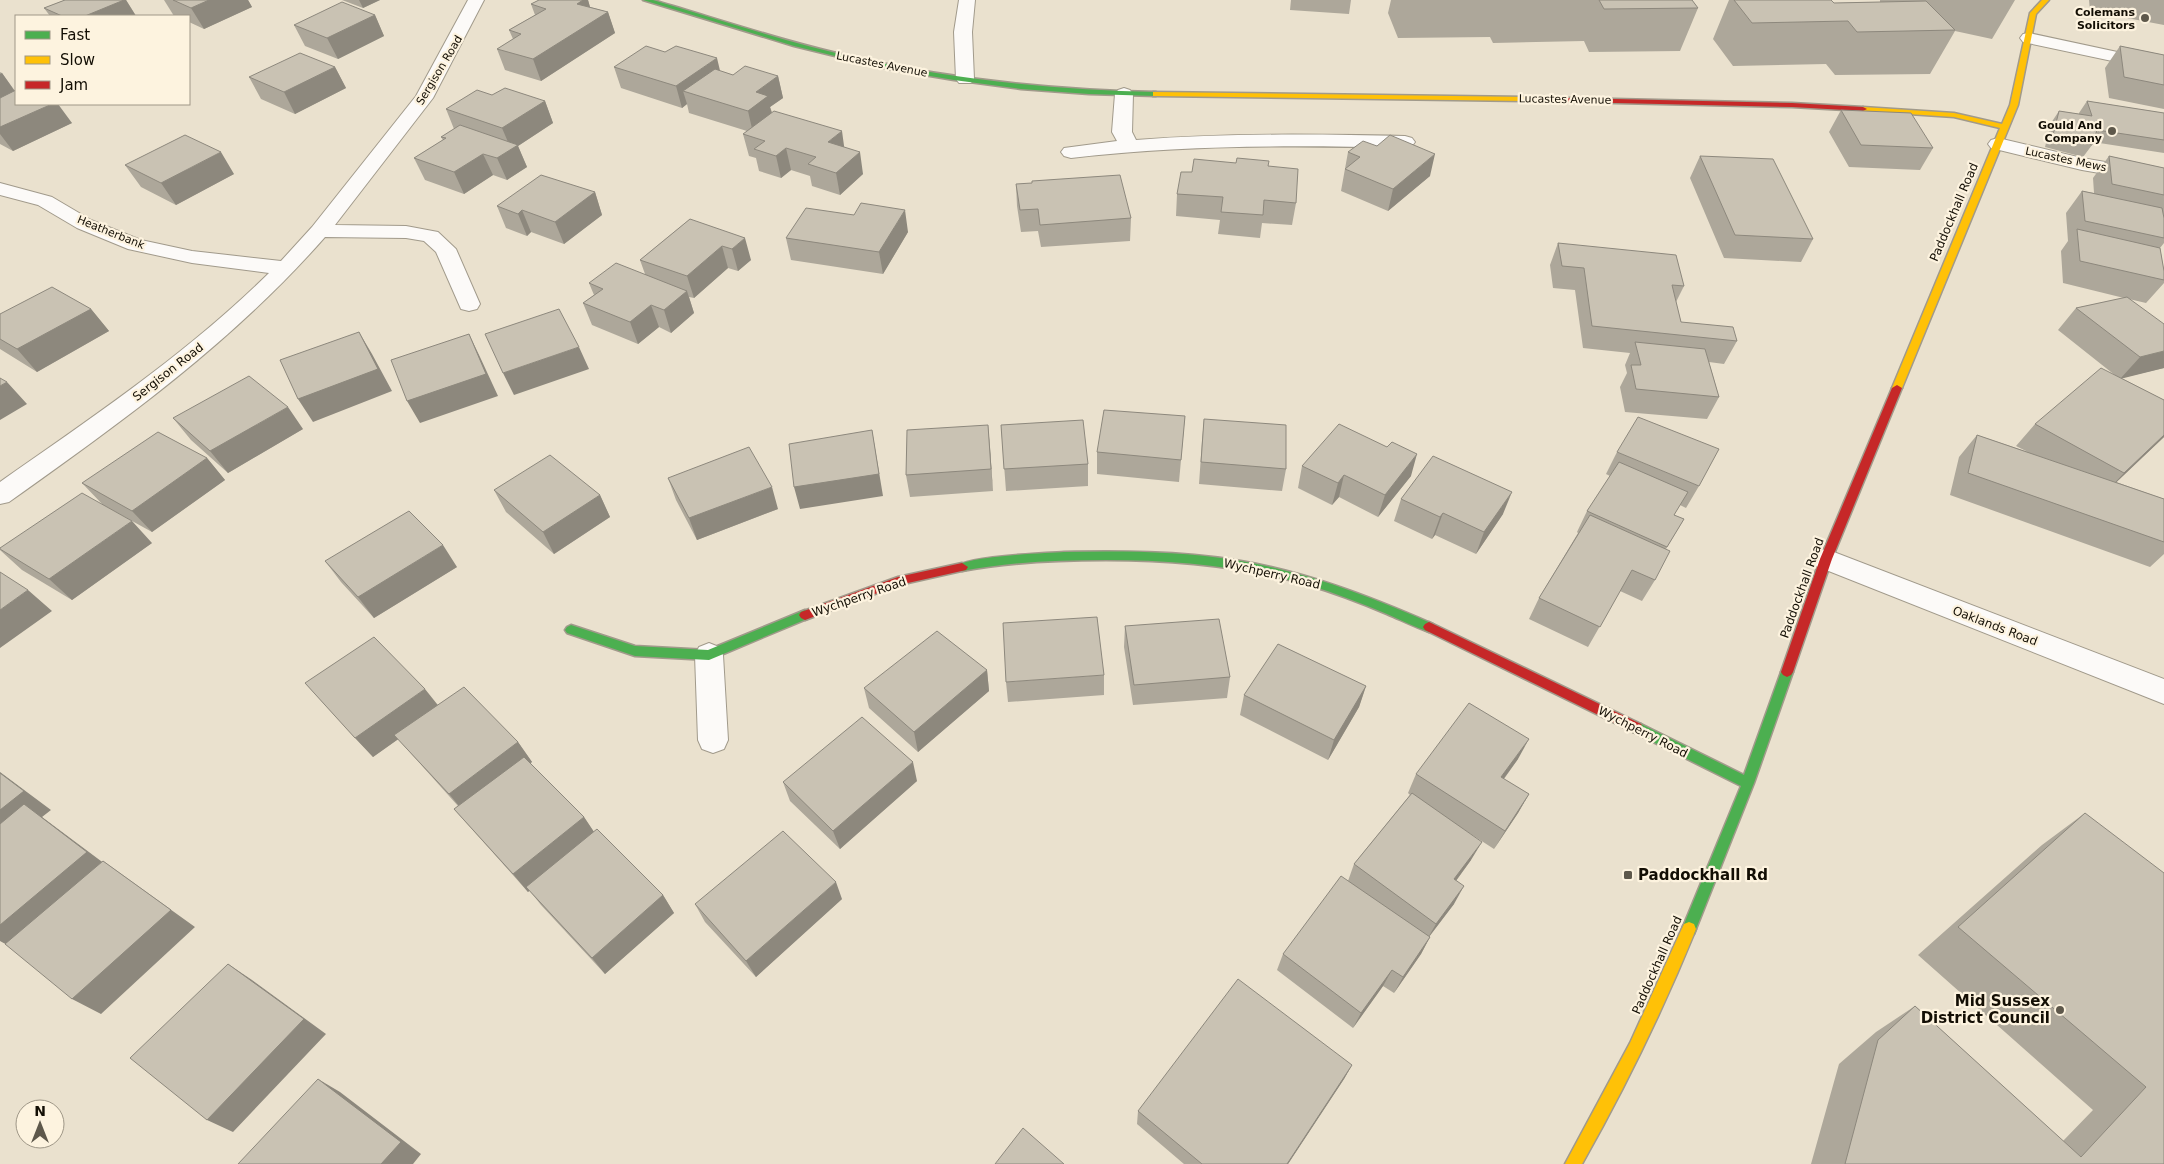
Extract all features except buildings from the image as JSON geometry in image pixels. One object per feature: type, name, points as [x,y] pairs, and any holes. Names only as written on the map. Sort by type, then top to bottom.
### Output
[{"type":"street","name":"Sergison Road","points":[[0,495],[118,412],[202,346],[256,298],[286,268],[319,231],[424,98],[476,0]]},
{"type":"street","name":"Lucastes Avenue","points":[[646,0],[830,53],[888,67],[965,79],[1124,94],[1617,100],[1782,105],[1954,115],[2001,135]]},
{"type":"street","points":[[965,79],[963,32],[966,0]]},
{"type":"street","points":[[2024,0],[2033,13],[2046,0]]},
{"type":"street","name":"Paddockhall Road","points":[[1573,1164],[1609,1102],[1673,969],[1748,783],[1826,559],[2014,105],[2033,13]]},
{"type":"street","points":[[2029,38],[2164,66]]},
{"type":"street","points":[[1124,94],[1122,132],[1129,144]]},
{"type":"street","name":"Lucastes Mews","points":[[2001,135],[2082,164],[2164,178]]},
{"type":"street","points":[[1071,152],[1129,144],[1306,139],[1405,142]]},
{"type":"street","name":"Heatherbank","points":[[0,189],[46,201],[84,224],[135,245],[192,257],[286,268]]},
{"type":"street","points":[[319,231],[406,232],[431,236],[445,248],[469,304]]},
{"type":"street","name":"Wychperry Road","points":[[571,630],[635,651],[709,655],[784,623],[898,581],[974,565],[1058,556],[1152,556],[1236,564],[1310,581],[1381,605],[1471,646],[1748,783]]},
{"type":"street","name":"Oaklands Road","points":[[1826,559],[2164,692]]},
{"type":"street","points":[[709,655],[713,740]]},
{"type":"traffic: fast","points":[[646,0],[796,45],[888,67],[988,83],[1089,92],[1156,94]]},
{"type":"traffic: fast","points":[[962,567],[1030,558],[1064,556],[1184,558],[1235,564],[1309,581],[1334,589],[1429,627]]},
{"type":"traffic: fast","points":[[571,630],[635,651],[709,655],[805,615]]},
{"type":"traffic: fast","points":[[1689,929],[1748,783],[1787,672]]},
{"type":"traffic: fast","points":[[1637,728],[1748,783]]},
{"type":"traffic: slow","points":[[1897,388],[2014,105],[2033,13],[2046,0]]},
{"type":"traffic: slow","points":[[1156,94],[1529,99]]},
{"type":"traffic: slow","points":[[1863,109],[1954,115],[2004,127]]},
{"type":"traffic: slow","points":[[1573,1164],[1636,1048],[1664,989],[1689,929]]},
{"type":"traffic: jam","points":[[1529,99],[1792,105],[1863,109]]},
{"type":"traffic: jam","points":[[1787,672],[1826,559],[1897,388]]},
{"type":"traffic: jam","points":[[805,615],[898,581],[962,567]]},
{"type":"traffic: jam","points":[[1429,627],[1637,728]]},
{"type":"place","name":"Colemans Solicitors","points":[[2145,18]]},
{"type":"place","name":"Gould And Company","points":[[2112,131]]},
{"type":"place","name":"Paddockhall Rd","points":[[1628,875]]},
{"type":"place","name":"Mid Sussex District Council","points":[[2060,1010]]}]
